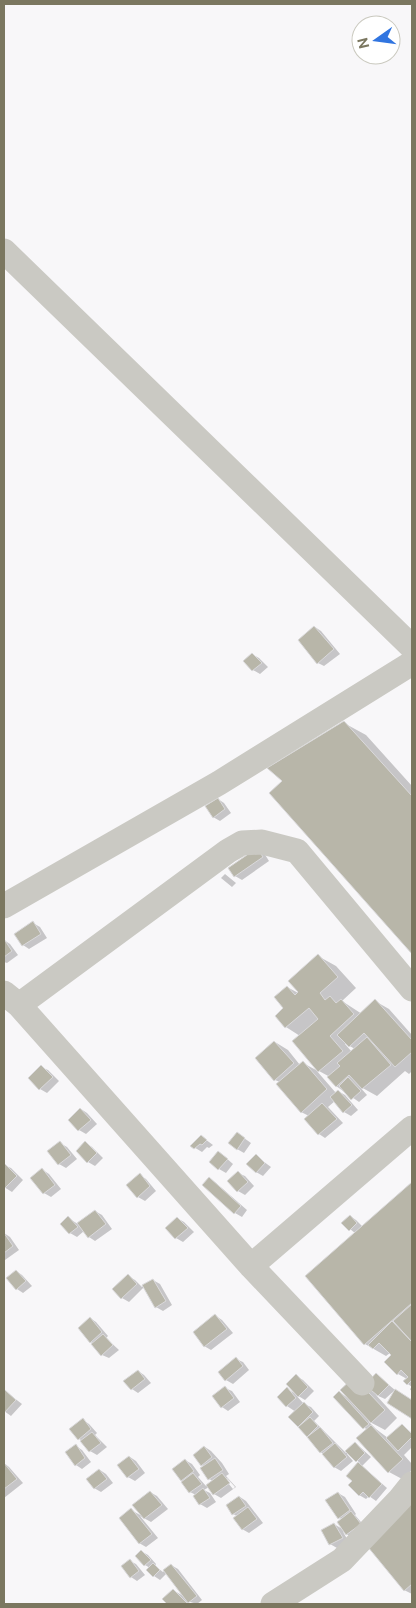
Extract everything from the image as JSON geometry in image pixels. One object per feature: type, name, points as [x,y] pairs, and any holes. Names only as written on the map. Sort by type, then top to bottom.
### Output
[{"type":"street","points":[[4,251],[412,647]]},
{"type":"street","points":[[4,906],[219,783],[412,663]]},
{"type":"street","points":[[362,1383],[251,1266],[11,999],[242,843],[262,842],[297,851],[412,989]]},
{"type":"street","points":[[251,1266],[412,1128]]},
{"type":"street","points":[[273,1604],[342,1560],[412,1484]]},
{"type":"building","points":[[314,626],[334,649],[317,664],[298,640]]},
{"type":"building","points":[[252,653],[262,663],[252,671],[243,661]]},
{"type":"building","points":[[344,721],[412,796],[412,954],[269,793],[282,781],[267,768]]},
{"type":"building","points":[[218,798],[225,809],[213,818],[205,806]]},
{"type":"building","points":[[257,848],[263,857],[234,877],[228,868]]},
{"type":"building","points":[[33,921],[41,934],[22,946],[14,934]]},
{"type":"building","points":[[4,939],[12,951],[4,957]]},
{"type":"building","points":[[318,954],[338,977],[320,993],[325,1000],[330,996],[336,1003],[341,999],[354,1014],[330,1036],[343,1051],[318,1072],[292,1041],[318,1019],[309,1008],[285,1028],[275,1016],[283,1008],[274,997],[287,986],[295,995],[298,992],[288,981]]},
{"type":"building","points":[[375,999],[412,1040],[412,1052],[395,1067],[364,1033],[349,1047],[337,1035]]},
{"type":"building","points":[[367,1037],[391,1065],[362,1089],[349,1075],[336,1087],[327,1077],[340,1066],[337,1063]]},
{"type":"building","points":[[274,1041],[294,1063],[274,1081],[255,1058]]},
{"type":"building","points":[[303,1061],[327,1089],[301,1113],[276,1084]]},
{"type":"building","points":[[41,1065],[53,1077],[39,1090],[28,1078]]},
{"type":"building","points":[[348,1077],[361,1091],[351,1100],[339,1086]]},
{"type":"building","points":[[338,1090],[352,1105],[343,1113],[330,1097]]},
{"type":"building","points":[[322,1103],[337,1119],[318,1135],[304,1119]]},
{"type":"building","points":[[80,1108],[91,1120],[78,1131],[68,1120]]},
{"type":"building","points":[[237,1132],[245,1138],[237,1150],[228,1143]]},
{"type":"building","points":[[201,1135],[207,1140],[194,1149],[190,1146]]},
{"type":"building","points":[[60,1141],[71,1155],[58,1165],[47,1151]]},
{"type":"building","points":[[85,1141],[97,1153],[87,1163],[76,1151]]},
{"type":"building","points":[[218,1151],[228,1159],[218,1170],[209,1162]]},
{"type":"building","points":[[256,1154],[265,1163],[256,1173],[246,1164]]},
{"type":"building","points":[[4,1163],[17,1176],[4,1189]]},
{"type":"building","points":[[42,1168],[55,1185],[43,1194],[30,1178]]},
{"type":"building","points":[[238,1171],[248,1182],[237,1192],[227,1181]]},
{"type":"building","points":[[140,1173],[150,1186],[137,1198],[126,1185]]},
{"type":"building","points":[[209,1177],[241,1206],[234,1214],[202,1185]]},
{"type":"building","points":[[412,1182],[412,1303],[364,1345],[305,1276]]},
{"type":"building","points":[[95,1210],[106,1224],[88,1238],[77,1223]]},
{"type":"building","points":[[350,1215],[357,1223],[349,1231],[341,1223]]},
{"type":"building","points":[[68,1216],[78,1227],[69,1234],[60,1224]]},
{"type":"building","points":[[177,1217],[188,1228],[175,1239],[165,1228]]},
{"type":"building","points":[[4,1233],[13,1246],[4,1253]]},
{"type":"building","points":[[16,1270],[26,1281],[16,1290],[6,1278]]},
{"type":"building","points":[[128,1274],[137,1284],[121,1299],[112,1289]]},
{"type":"building","points":[[153,1279],[166,1301],[155,1308],[142,1285]]},
{"type":"building","points":[[412,1304],[412,1342],[393,1321]]},
{"type":"building","points":[[215,1314],[227,1329],[204,1347],[193,1332]]},
{"type":"building","points":[[90,1317],[102,1332],[90,1343],[78,1328]]},
{"type":"building","points":[[392,1321],[412,1342],[412,1380],[407,1385],[403,1381],[408,1377],[401,1370],[397,1375],[384,1362],[391,1355],[379,1343],[373,1349],[368,1345]]},
{"type":"building","points":[[103,1334],[113,1345],[101,1356],[91,1344]]},
{"type":"building","points":[[236,1357],[243,1366],[225,1381],[218,1372]]},
{"type":"building","points":[[138,1370],[145,1379],[131,1390],[123,1381]]},
{"type":"building","points":[[376,1373],[389,1385],[378,1396],[365,1385]]},
{"type":"building","points":[[296,1374],[308,1387],[298,1397],[286,1384]]},
{"type":"building","points":[[354,1377],[385,1410],[371,1423],[340,1390]]},
{"type":"building","points":[[225,1386],[234,1398],[221,1408],[212,1396]]},
{"type":"building","points":[[287,1387],[296,1398],[286,1407],[277,1397]]},
{"type":"building","points":[[395,1389],[412,1400],[412,1419],[387,1403]]},
{"type":"building","points":[[4,1391],[16,1400],[4,1413]]},
{"type":"building","points":[[339,1391],[369,1424],[363,1429],[333,1397]]},
{"type":"building","points":[[304,1402],[313,1412],[298,1427],[288,1417]]},
{"type":"building","points":[[310,1417],[318,1426],[307,1437],[298,1427]]},
{"type":"building","points":[[83,1418],[91,1429],[78,1440],[69,1429]]},
{"type":"building","points":[[402,1424],[412,1434],[412,1437],[398,1451],[386,1438]]},
{"type":"building","points":[[371,1425],[403,1459],[388,1473],[356,1438]]},
{"type":"building","points":[[320,1427],[333,1443],[320,1453],[307,1437]]},
{"type":"building","points":[[92,1432],[101,1443],[89,1452],[80,1441]]},
{"type":"building","points":[[355,1442],[365,1453],[356,1462],[345,1451]]},
{"type":"building","points":[[335,1443],[347,1457],[334,1468],[322,1454]]},
{"type":"building","points":[[76,1444],[85,1458],[75,1466],[65,1452]]},
{"type":"building","points":[[204,1446],[212,1457],[201,1466],[193,1455]]},
{"type":"building","points":[[129,1456],[139,1469],[127,1478],[117,1465]]},
{"type":"building","points":[[215,1458],[223,1470],[208,1480],[200,1468]]},
{"type":"building","points":[[185,1459],[194,1471],[181,1481],[172,1469]]},
{"type":"building","points":[[358,1462],[382,1484],[369,1498],[363,1492],[359,1496],[348,1485],[352,1481],[346,1476]]},
{"type":"building","points":[[4,1463],[17,1479],[4,1489]]},
{"type":"building","points":[[99,1469],[107,1479],[94,1489],[86,1479]]},
{"type":"building","points":[[193,1473],[202,1484],[189,1493],[181,1482]]},
{"type":"building","points":[[222,1473],[230,1483],[213,1495],[206,1485]]},
{"type":"building","points":[[203,1488],[210,1498],[199,1505],[193,1496]]},
{"type":"building","points":[[150,1491],[162,1505],[144,1519],[132,1505]]},
{"type":"building","points":[[338,1492],[350,1510],[338,1519],[325,1500]]},
{"type":"building","points":[[239,1496],[246,1506],[232,1515],[226,1505]]},
{"type":"building","points":[[412,1501],[412,1584],[404,1591],[363,1541]]},
{"type":"building","points":[[248,1507],[257,1519],[242,1530],[233,1518]]},
{"type":"building","points":[[131,1508],[152,1534],[139,1544],[119,1518]]},
{"type":"building","points":[[351,1511],[361,1524],[346,1535],[337,1522]]},
{"type":"building","points":[[334,1523],[343,1538],[329,1545],[321,1530]]},
{"type":"building","points":[[141,1550],[151,1560],[144,1566],[135,1556]]},
{"type":"building","points":[[130,1559],[139,1571],[130,1578],[121,1566]]},
{"type":"building","points":[[153,1563],[160,1570],[153,1577],[146,1570]]},
{"type":"building","points":[[171,1564],[197,1596],[188,1603],[163,1570]]},
{"type":"building","points":[[173,1589],[188,1604],[167,1604],[162,1599]]}]
